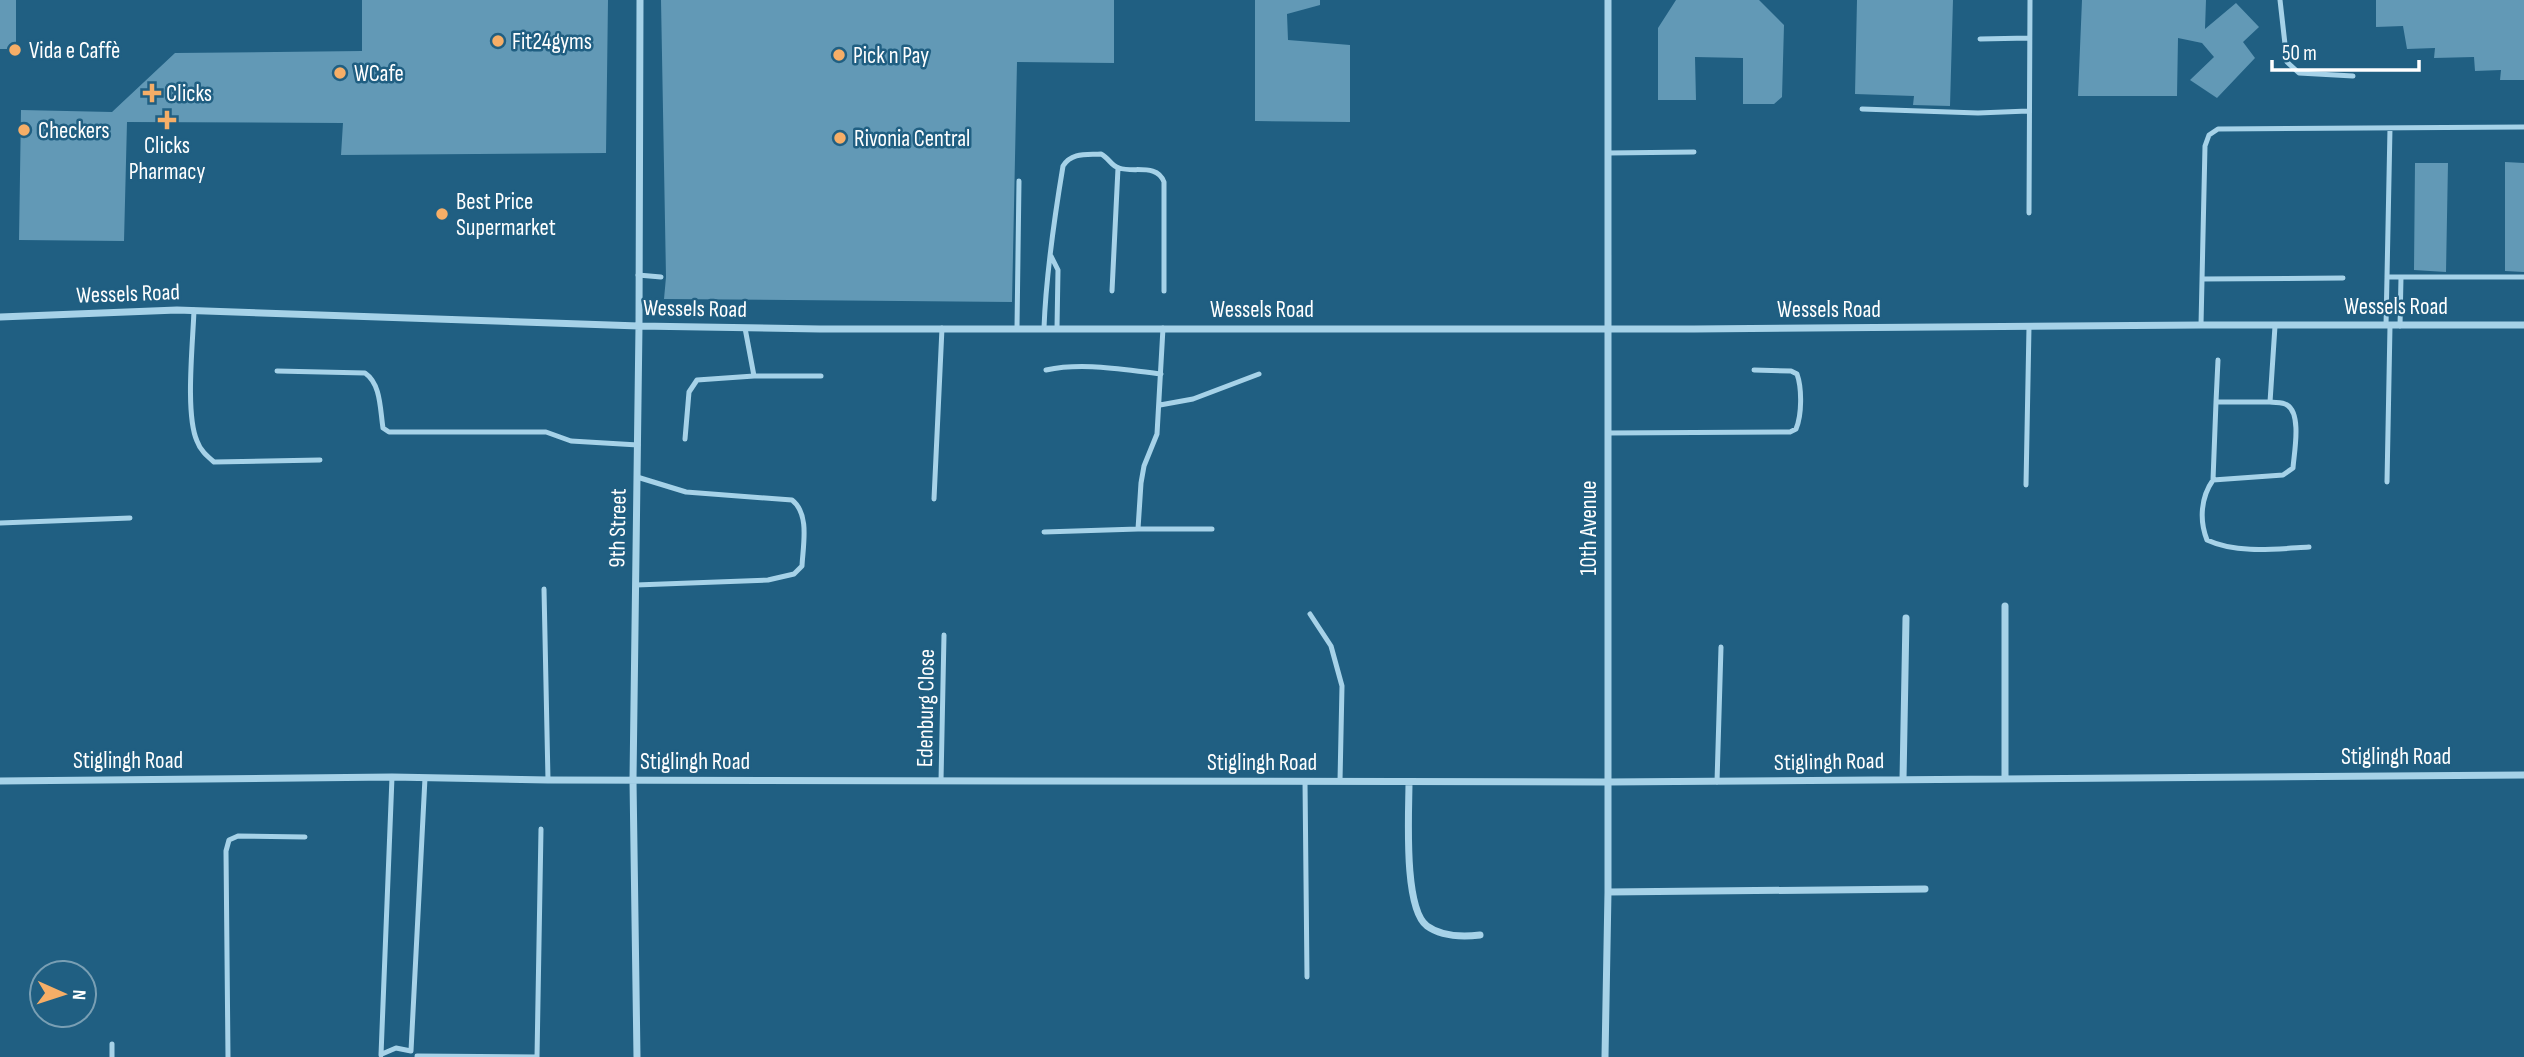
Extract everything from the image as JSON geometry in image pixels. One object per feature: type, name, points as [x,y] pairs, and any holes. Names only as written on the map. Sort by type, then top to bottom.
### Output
[{"type":"street","name":"9th Street","points":[[638,1057],[633,780],[640,0]]},
{"type":"street","name":"10th Avenue","points":[[1605,1057],[1608,892],[1608,0]]},
{"type":"street","name":"Wessels Road","points":[[0,317],[194,310],[745,328],[1608,329],[2524,325]]},
{"type":"street","points":[[2005,779],[2006,606]]},
{"type":"street","points":[[1903,780],[1906,618]]},
{"type":"street","name":"Stiglingh Road","points":[[0,780],[392,777],[548,780],[1717,782],[2524,775]]},
{"type":"street","points":[[1409,782],[1410,888],[1421,920],[1440,932],[1462,937],[1480,935]]},
{"type":"street","points":[[1608,892],[1925,889]]},
{"type":"lane","points":[[2029,0],[2029,213]]},
{"type":"lane","points":[[2280,0],[2284,52],[2287,62],[2295,71],[2353,76]]},
{"type":"lane","points":[[1980,39],[2029,38]]},
{"type":"lane","points":[[1862,109],[1978,113],[2028,111]]},
{"type":"lane","points":[[2201,325],[2205,146],[2209,135],[2218,129],[2524,127]]},
{"type":"lane","points":[[2387,481],[2389,128]]},
{"type":"lane","points":[[1608,153],[1694,152]]},
{"type":"lane","points":[[1044,328],[1046,271],[1051,256],[1063,166],[1075,155],[1101,154],[1118,168],[1156,171],[1161,176],[1164,182],[1164,291]]},
{"type":"lane","points":[[1112,291],[1118,168]]},
{"type":"lane","points":[[1017,328],[1019,181]]},
{"type":"lane","points":[[1051,256],[1058,271],[1057,328]]},
{"type":"lane","points":[[638,275],[661,276]]},
{"type":"lane","points":[[2387,277],[2524,277]]},
{"type":"lane","points":[[2400,326],[2401,277]]},
{"type":"lane","points":[[2202,279],[2343,278]]},
{"type":"lane","points":[[194,310],[192,423],[197,442],[205,454],[214,462],[320,460]]},
{"type":"lane","points":[[2270,402],[2276,326]]},
{"type":"lane","points":[[2026,485],[2029,327]]},
{"type":"lane","points":[[745,328],[754,376]]},
{"type":"lane","points":[[934,499],[942,328]]},
{"type":"lane","points":[[1138,528],[1144,466],[1157,434],[1163,328]]},
{"type":"lane","points":[[2218,360],[2213,480],[2206,490],[2202,514],[2207,540],[2221,546],[2260,549],[2309,547]]},
{"type":"lane","points":[[1046,370],[1086,366],[1161,374]]},
{"type":"lane","points":[[1608,433],[1790,432],[1796,429],[1799,422],[1797,374],[1791,371],[1754,370]]},
{"type":"lane","points":[[277,371],[365,373],[372,377],[376,386],[383,428],[389,432],[546,432],[571,441],[638,445]]},
{"type":"lane","points":[[1160,405],[1193,399],[1259,374]]},
{"type":"lane","points":[[685,439],[692,384],[704,379],[821,376]]},
{"type":"lane","points":[[2213,480],[2283,475],[2293,468],[2296,421],[2292,410],[2286,404],[2216,402]]},
{"type":"lane","points":[[636,585],[768,580],[794,575],[802,566],[803,520],[802,511],[792,500],[686,492],[637,477]]},
{"type":"lane","points":[[0,523],[130,519]]},
{"type":"lane","points":[[1044,532],[1138,528],[1212,529]]},
{"type":"lane","points":[[544,589],[548,780]]},
{"type":"lane","points":[[1310,614],[1331,646],[1342,686],[1340,781]]},
{"type":"lane","name":"Edenburg Close","points":[[941,781],[944,635]]},
{"type":"lane","points":[[1717,782],[1721,647]]},
{"type":"lane","points":[[392,777],[380,1056],[396,1048],[411,1051],[417,1057],[537,1057],[541,829]]},
{"type":"lane","points":[[411,1051],[425,778]]},
{"type":"lane","points":[[1305,781],[1307,977]]},
{"type":"lane","points":[[228,1057],[226,851],[229,840],[238,836],[305,837]]},
{"type":"lane","points":[[112,1044],[112,1057]]},
{"type":"building","points":[[0,0],[16,0],[16,49],[0,49]]},
{"type":"building","points":[[362,0],[608,0],[606,153],[341,155],[343,123],[127,122],[124,241],[19,240],[21,110],[112,112],[175,53],[362,51]]},
{"type":"building","name":"Rivonia Central","points":[[661,0],[1114,0],[1114,63],[1017,62],[1012,302],[664,299],[666,277]]},
{"type":"building","points":[[1255,0],[1320,0],[1320,5],[1287,14],[1288,40],[1350,45],[1350,122],[1255,121]]},
{"type":"building","points":[[1676,0],[1759,0],[1784,25],[1782,97],[1774,104],[1743,104],[1743,58],[1695,57],[1696,100],[1658,100],[1658,28]]},
{"type":"building","points":[[1857,0],[1953,0],[1950,106],[1913,105],[1914,96],[1855,94]]},
{"type":"building","points":[[2082,0],[2206,0],[2205,29],[2236,3],[2259,27],[2243,42],[2255,58],[2217,98],[2190,80],[2214,57],[2202,43],[2178,38],[2177,96],[2078,96]]},
{"type":"building","points":[[2376,0],[2524,0],[2524,80],[2500,80],[2501,70],[2475,71],[2474,57],[2434,58],[2435,48],[2407,49],[2403,26],[2376,27]]},
{"type":"building","points":[[2505,162],[2524,163],[2524,272],[2505,271]]},
{"type":"building","points":[[2415,163],[2448,163],[2446,272],[2414,270]]},
{"type":"place","name":"Fit24gyms","points":[[498,41]]},
{"type":"place","name":"Vida e Caffè","points":[[15,50]]},
{"type":"place","name":"Pick n Pay","points":[[839,55]]},
{"type":"place","name":"WCafe","points":[[340,73]]},
{"type":"place","name":"Clicks","points":[[152,93]]},
{"type":"place","name":"Clicks Pharmacy","points":[[167,120]]},
{"type":"place","name":"Checkers","points":[[24,130]]},
{"type":"place","name":"Rivonia Central","points":[[840,138]]},
{"type":"place","name":"Best Price Supermarket","points":[[442,214]]}]
